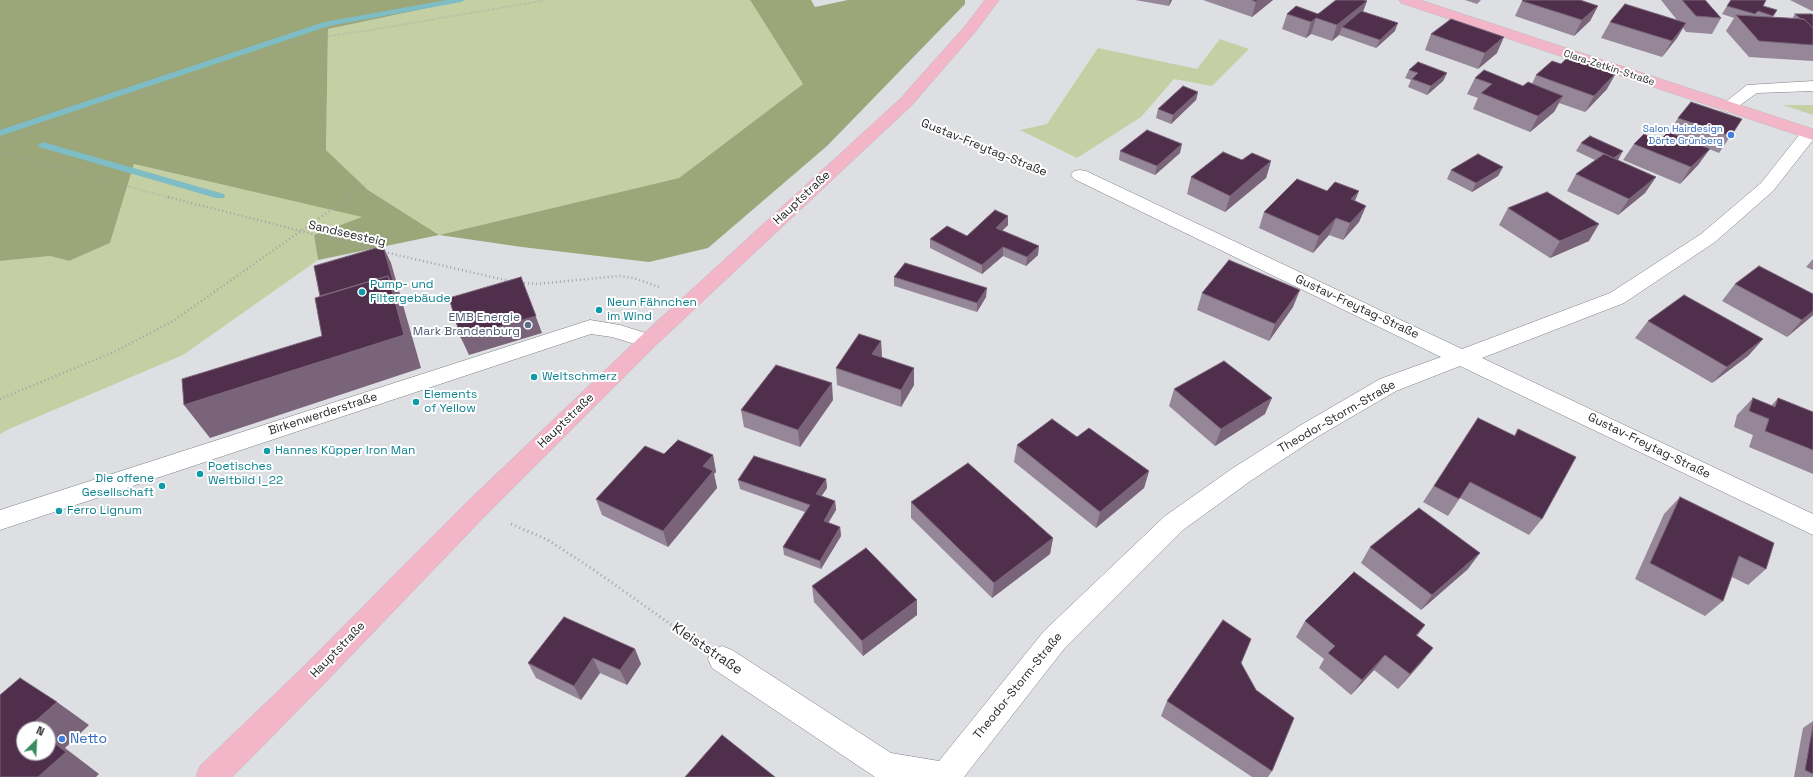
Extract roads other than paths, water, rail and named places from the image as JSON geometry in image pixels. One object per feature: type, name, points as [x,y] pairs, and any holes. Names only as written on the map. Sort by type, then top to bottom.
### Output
[{"type":"main road","name":"Hauptstraße","points":[[211,777],[309,680],[476,508],[693,298],[906,102],[971,28],[992,0]]},
{"type":"main road","name":"Clara-Zetkin-Straße","points":[[1406,0],[1811,134]]},
{"type":"street","points":[[1727,107],[1753,88],[1813,86]]},
{"type":"street","name":"Theodor-Storm-Straße","points":[[944,777],[1054,640],[1174,523],[1241,475],[1309,431],[1388,385],[1462,356],[1524,335],[1617,298],[1708,238],[1767,188],[1811,134]]},
{"type":"street","name":"Gustav-Freytag-Straße","points":[[1080,175],[1462,356],[1813,525]]},
{"type":"street","name":"Birkenwerderstraße","points":[[0,520],[590,327],[613,330],[648,341]]},
{"type":"street","name":"Kleiststraße","points":[[722,660],[886,767],[944,777]]},
{"type":"waterway","points":[[0,133],[327,24],[461,0]]},
{"type":"waterway","points":[[43,145],[220,196]]},
{"type":"place","name":"Salon Hairdesign Dörte Grünberg","points":[[1731,135]]},
{"type":"place","name":"Pump- und Filtergebäude","points":[[362,292]]},
{"type":"place","name":"Neun Fähnchen im Wind","points":[[599,310]]},
{"type":"place","name":"EMB Energie Mark Brandenburg","points":[[528,325]]},
{"type":"place","name":"Weltschmerz","points":[[534,377]]},
{"type":"place","name":"Elements of Yellow","points":[[416,402]]},
{"type":"place","name":"Hannes Küpper Iron Man","points":[[267,451]]},
{"type":"place","name":"Poetisches Weltbild I_22","points":[[200,474]]},
{"type":"place","name":"Die offene Gesellschaft","points":[[162,486]]},
{"type":"place","name":"Ferro Lignum","points":[[59,511]]},
{"type":"place","name":"Netto","points":[[62,739]]}]
